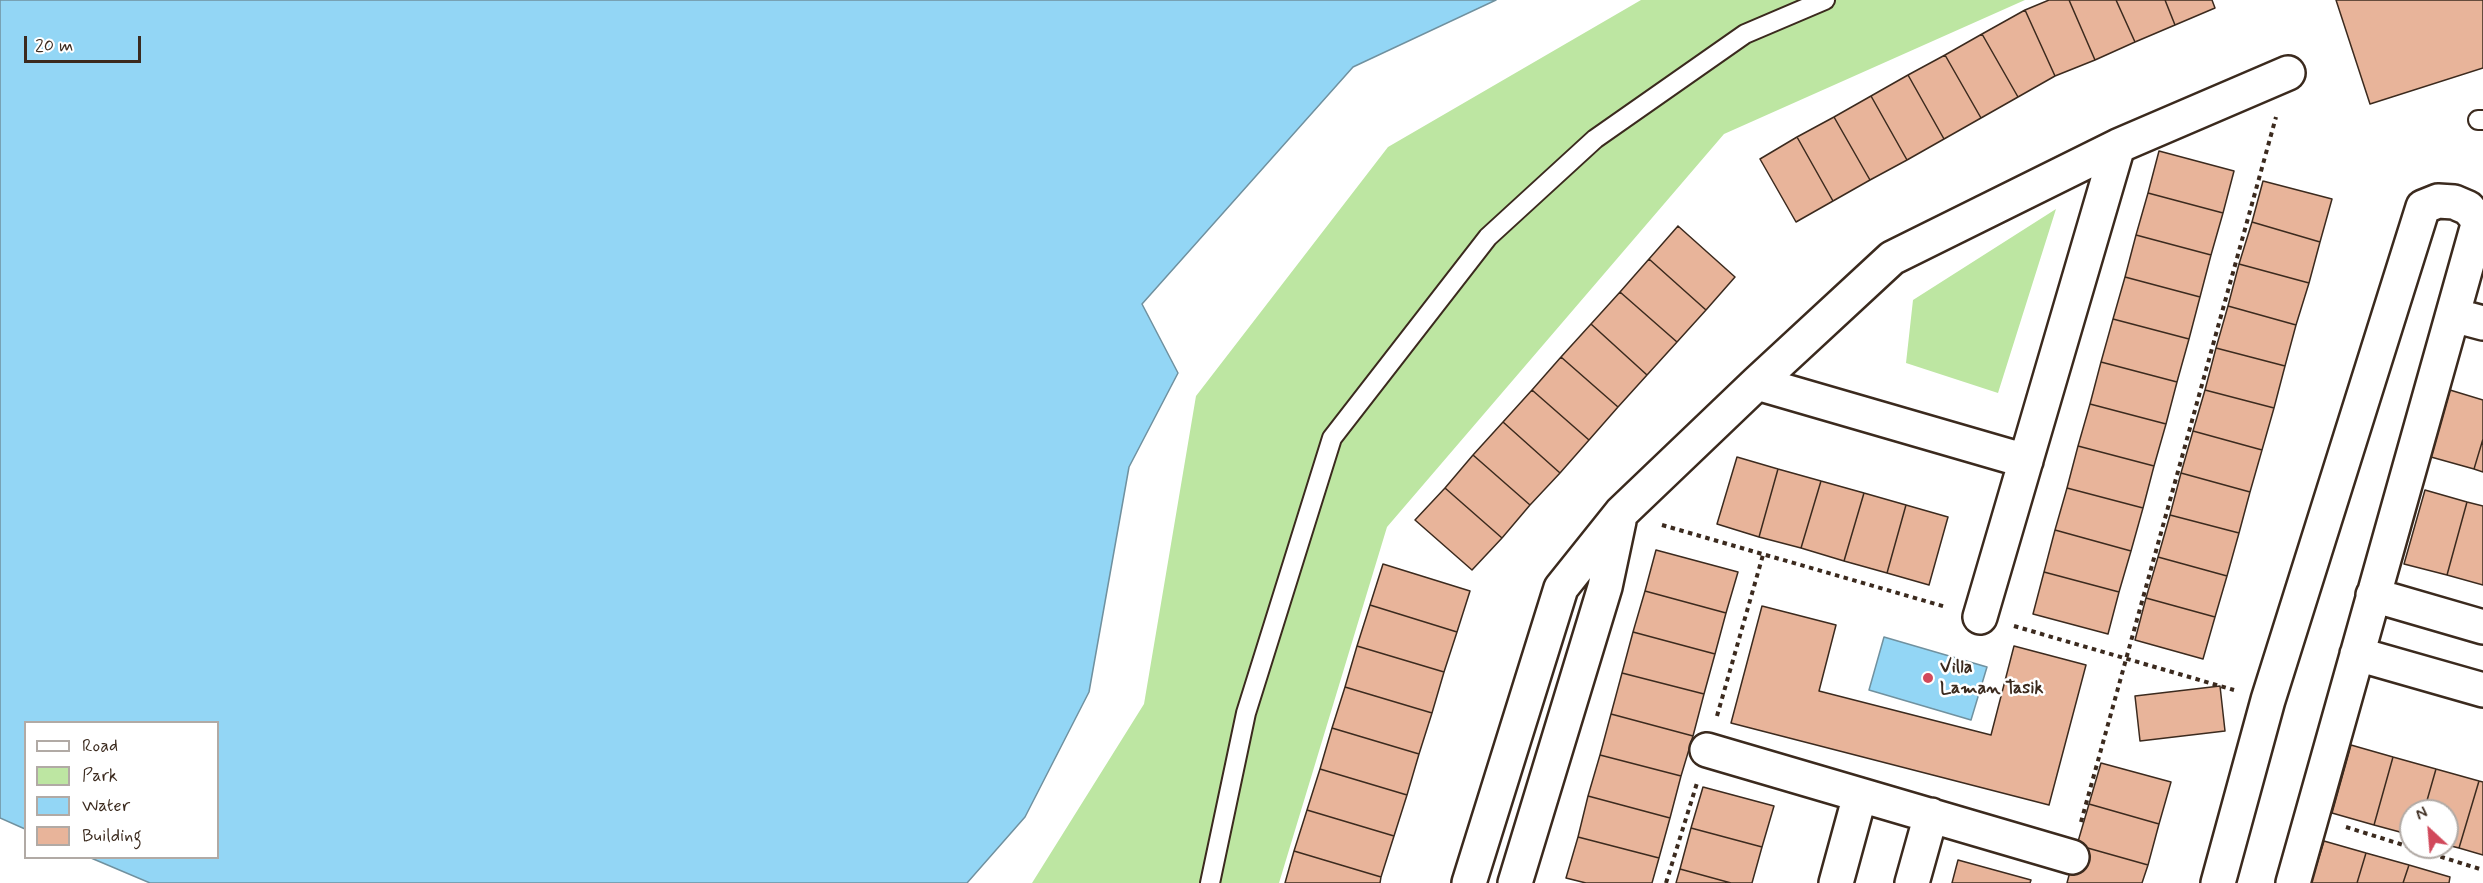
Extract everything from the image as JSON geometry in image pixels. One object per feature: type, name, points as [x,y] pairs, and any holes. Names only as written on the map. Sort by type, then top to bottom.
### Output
[{"type":"street","points":[[1469,883],[1561,588],[1621,513],[1892,258],[2118,146],[2288,73]]},
{"type":"street","points":[[1980,616],[2118,146]]},
{"type":"street","points":[[2218,883],[2268,700],[2423,207],[2438,201],[2454,202],[2468,208],[2479,221],[2468,319],[2373,595],[2293,883]]},
{"type":"street","points":[[1757,383],[2025,460]]},
{"type":"street","points":[[1515,883],[1605,587],[1621,513]]},
{"type":"street","points":[[2373,595],[2483,627]]},
{"type":"street","points":[[2357,654],[2483,690]]},
{"type":"street","points":[[1707,750],[2072,857]]},
{"type":"street","points":[[1836,883],[1860,795]]},
{"type":"street","points":[[1912,883],[1931,815]]},
{"type":"lane","points":[[1210,883],[1246,713],[1332,438],[1488,237],[1595,138],[1745,34],[1825,0]]},
{"type":"path","points":[[2072,857],[2288,73]]},
{"type":"path","points":[[2313,816],[2483,870]]},
{"type":"green space","points":[[1641,0],[2025,0],[1724,134],[1387,527],[1279,883],[1032,883],[1144,704],[1196,396],[1388,147]]},
{"type":"green space","points":[[2056,209],[1998,393],[1906,363],[1913,300]]},
{"type":"water","points":[[0,0],[1496,0],[1353,67],[1142,304],[1178,373],[1129,467],[1089,692],[1025,817],[967,883],[150,883],[93,859],[219,859],[219,721],[24,721],[24,829],[0,818]]},
{"type":"water","name":"Villa Laman Tasik","points":[[1884,637],[1987,667],[1971,720],[1869,690]]},
{"type":"building","points":[[2049,0],[2069,0],[2095,60],[2055,76],[2025,10]]},
{"type":"building","points":[[2069,0],[2116,0],[2135,42],[2095,60]]},
{"type":"building","points":[[2116,0],[2165,0],[2175,25],[2135,42]]},
{"type":"building","points":[[2165,0],[2212,0],[2215,8],[2175,25]]},
{"type":"building","points":[[2336,0],[2483,0],[2483,68],[2370,104]]},
{"type":"building","points":[[2025,10],[2055,76],[2018,97],[1982,34]]},
{"type":"building","points":[[1982,34],[2018,97],[1981,118],[1945,55]]},
{"type":"building","points":[[1945,55],[1981,118],[1944,139],[1908,75]]},
{"type":"building","points":[[1908,75],[1944,139],[1907,160],[1871,96]]},
{"type":"building","points":[[1871,96],[1907,160],[1870,180],[1834,117]]},
{"type":"building","points":[[1834,117],[1870,180],[1833,201],[1797,137]]},
{"type":"building","points":[[1797,137],[1833,201],[1796,222],[1760,159]]},
{"type":"building","points":[[2159,151],[2234,171],[2223,213],[2148,193]]},
{"type":"building","points":[[2263,181],[2332,199],[2320,242],[2252,222]]},
{"type":"building","points":[[2148,193],[2223,213],[2211,255],[2136,235]]},
{"type":"building","points":[[2252,222],[2320,242],[2309,283],[2239,264]]},
{"type":"building","points":[[1678,226],[1735,277],[1706,310],[1649,259]]},
{"type":"building","points":[[2136,235],[2211,255],[2200,297],[2125,277]]},
{"type":"building","points":[[1649,259],[1706,310],[1677,342],[1620,292]]},
{"type":"building","points":[[2239,264],[2309,283],[2296,325],[2228,306]]},
{"type":"building","points":[[2125,277],[2200,297],[2189,339],[2113,319]]},
{"type":"building","points":[[1620,292],[1677,342],[1647,375],[1591,324]]},
{"type":"building","points":[[2228,306],[2296,325],[2285,366],[2216,348]]},
{"type":"building","points":[[2113,319],[2189,339],[2177,382],[2101,362]]},
{"type":"building","points":[[1591,324],[1647,375],[1618,407],[1561,357]]},
{"type":"building","points":[[2216,348],[2285,366],[2274,408],[2205,390]]},
{"type":"building","points":[[1561,357],[1618,407],[1589,440],[1532,390]]},
{"type":"building","points":[[2101,362],[2177,382],[2166,424],[2090,404]]},
{"type":"building","points":[[1532,390],[1589,440],[1560,473],[1503,422]]},
{"type":"building","points":[[2205,390],[2274,408],[2262,450],[2193,431]]},
{"type":"building","points":[[2450,390],[2483,400],[2483,439],[2474,469],[2431,457]]},
{"type":"building","points":[[2090,404],[2166,424],[2154,466],[2078,446]]},
{"type":"building","points":[[1503,422],[1560,473],[1530,505],[1473,455]]},
{"type":"building","points":[[2193,431],[2262,450],[2250,492],[2181,473]]},
{"type":"building","points":[[2483,439],[2483,472],[2474,469]]},
{"type":"building","points":[[2078,446],[2154,466],[2143,508],[2067,488]]},
{"type":"building","points":[[1473,455],[1530,505],[1502,538],[1445,488]]},
{"type":"building","points":[[1737,457],[1778,469],[1759,537],[1717,524]]},
{"type":"building","points":[[1778,469],[1821,481],[1801,548],[1759,537]]},
{"type":"building","points":[[2181,473],[2250,492],[2239,533],[2170,515]]},
{"type":"building","points":[[1821,481],[1864,493],[1844,561],[1801,548]]},
{"type":"building","points":[[1445,488],[1502,538],[1472,570],[1415,520]]},
{"type":"building","points":[[2067,488],[2143,508],[2131,551],[2055,530]]},
{"type":"building","points":[[2425,490],[2467,502],[2447,575],[2404,564]]},
{"type":"building","points":[[1864,493],[1906,505],[1887,573],[1844,561]]},
{"type":"building","points":[[2467,502],[2483,506],[2483,585],[2447,575]]},
{"type":"building","points":[[1906,505],[1948,517],[1929,585],[1887,573]]},
{"type":"building","points":[[2170,515],[2239,533],[2227,576],[2158,557]]},
{"type":"building","points":[[2055,530],[2131,551],[2119,592],[2044,572]]},
{"type":"building","points":[[1656,550],[1738,572],[1726,613],[1645,591]]},
{"type":"building","points":[[2158,557],[2227,576],[2215,617],[2146,598]]},
{"type":"building","points":[[1383,564],[1470,591],[1457,632],[1370,605]]},
{"type":"building","points":[[2044,572],[2119,592],[2108,634],[2033,614]]},
{"type":"building","points":[[1645,591],[1726,613],[1715,654],[1633,632]]},
{"type":"building","points":[[2146,598],[2215,617],[2203,659],[2135,640]]},
{"type":"building","points":[[1370,605],[1457,632],[1444,672],[1357,646]]},
{"type":"building","points":[[1762,606],[1836,625],[1819,691],[1991,735],[2014,646],[2086,665],[2049,805],[1731,723]]},
{"type":"building","points":[[1633,632],[1715,654],[1704,694],[1622,673]]},
{"type":"building","points":[[1357,646],[1444,672],[1432,713],[1345,687]]},
{"type":"building","points":[[1622,673],[1704,694],[1693,736],[1611,714]]},
{"type":"building","points":[[2220,686],[2225,731],[2140,741],[2135,696]]},
{"type":"building","points":[[1345,687],[1432,713],[1419,754],[1332,728]]},
{"type":"building","points":[[1611,714],[1693,736],[1681,776],[1600,755]]},
{"type":"building","points":[[1332,728],[1419,754],[1407,795],[1320,769]]},
{"type":"building","points":[[2351,745],[2393,757],[2374,825],[2332,813]]},
{"type":"building","points":[[1600,755],[1681,776],[1670,818],[1588,796]]},
{"type":"building","points":[[2393,757],[2436,769],[2427,799],[2399,799],[2399,832],[2374,825]]},
{"type":"building","points":[[2101,763],[2171,782],[2159,824],[2089,804]]},
{"type":"building","points":[[1320,769],[1407,795],[1394,836],[1307,810]]},
{"type":"building","points":[[2436,769],[2479,781],[2459,848],[2459,799],[2427,799]]},
{"type":"building","points":[[2479,781],[2483,782],[2483,855],[2459,848]]},
{"type":"building","points":[[1703,787],[1774,806],[1762,847],[1691,828]]},
{"type":"building","points":[[1588,796],[1670,818],[1659,858],[1578,837]]},
{"type":"building","points":[[2089,804],[2159,824],[2148,865],[2077,845]]},
{"type":"building","points":[[1307,810],[1394,836],[1381,877],[1294,851]]},
{"type":"building","points":[[1691,828],[1762,847],[1752,883],[1731,883],[1680,869]]},
{"type":"building","points":[[1578,837],[1659,858],[1652,883],[1586,883],[1566,878]]},
{"type":"building","points":[[2324,841],[2366,853],[2357,883],[2311,883]]},
{"type":"building","points":[[2077,845],[2148,865],[2142,883],[2067,883]]},
{"type":"building","points":[[1294,851],[1381,877],[1380,883],[1285,883]]},
{"type":"building","points":[[2366,853],[2409,865],[2403,883],[2357,883]]},
{"type":"building","points":[[1958,860],[2031,880],[2030,883],[1952,883]]},
{"type":"building","points":[[2409,865],[2450,877],[2449,883],[2403,883]]},
{"type":"building","points":[[1680,869],[1731,883],[1676,883]]},
{"type":"place","name":"Villa Laman Tasik","points":[[1928,678]]}]
